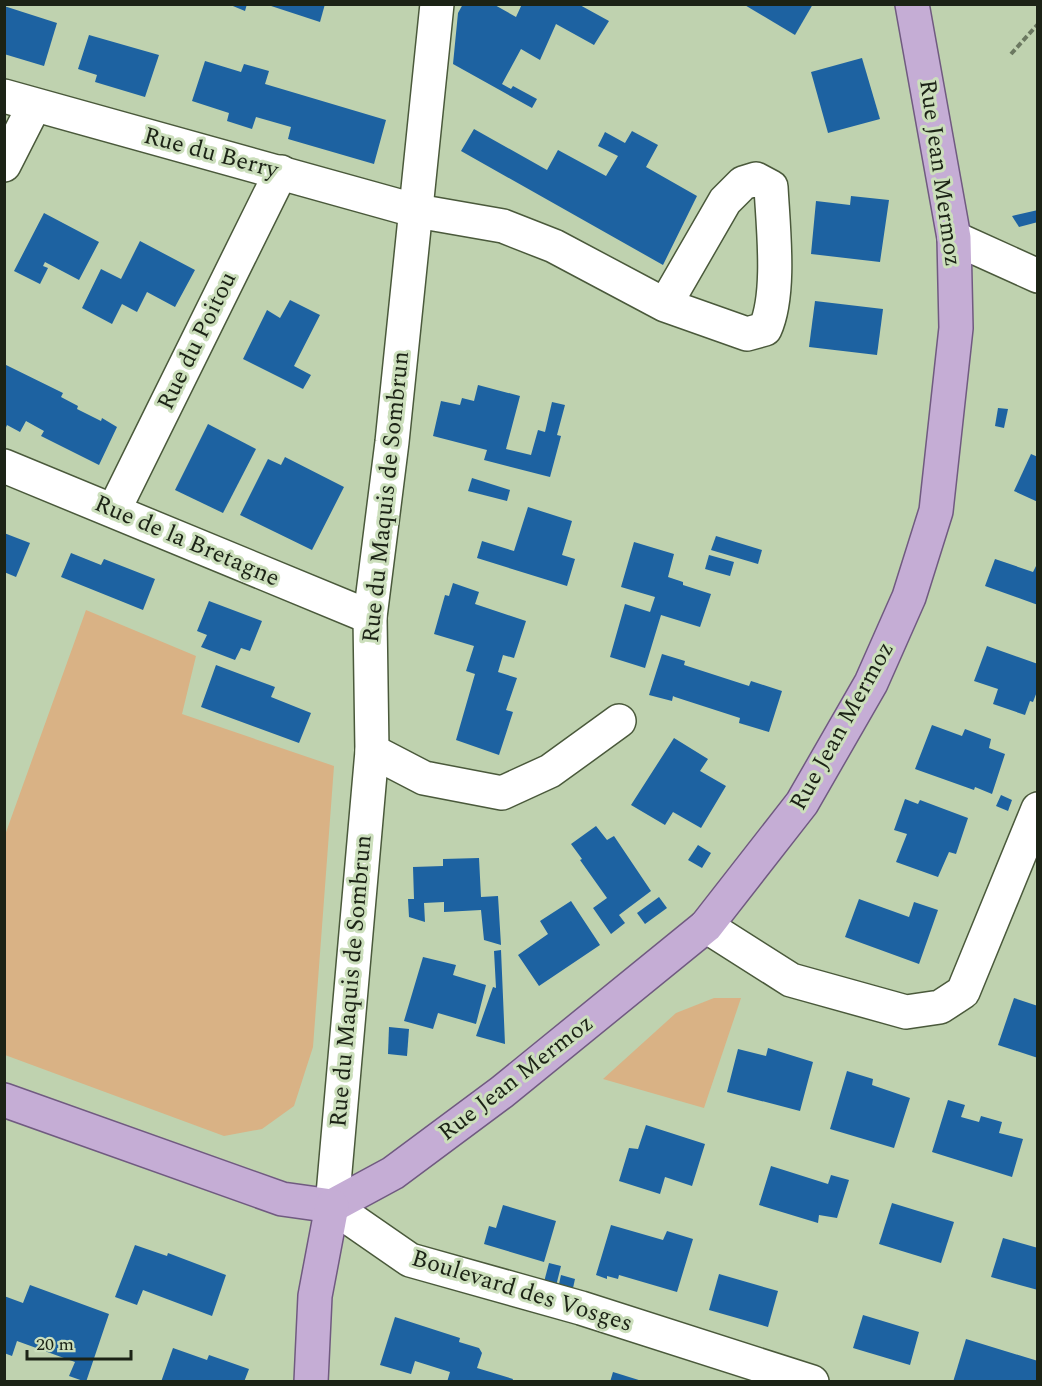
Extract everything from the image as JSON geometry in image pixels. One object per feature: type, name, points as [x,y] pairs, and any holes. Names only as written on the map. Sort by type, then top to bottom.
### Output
[{"type":"main road","name":"Rue Jean Mermoz","points":[[332,1206],[393,1173],[502,1092],[706,926],[802,804],[871,684],[909,597],[936,511],[956,328],[954,238],[912,4]]},
{"type":"main road","name":"Boulevard des Vosges","points":[[4,1100],[282,1199],[332,1206]]},
{"type":"main road","points":[[311,1382],[315,1296],[332,1206]]},
{"type":"street","name":"Rue du Maquis de Sombrun","points":[[332,1206],[372,751],[370,617],[392,442],[437,4]]},
{"type":"street","name":"Rue du Berry","points":[[19,101],[417,211],[503,226],[554,246],[664,305],[747,334],[765,329],[771,314],[774,247],[771,187],[756,179],[743,183],[725,201],[664,305]]},
{"type":"street","points":[[4,165],[19,101]]},
{"type":"street","name":"Rue du Poitou","points":[[114,510],[281,172]]},
{"type":"street","points":[[954,238],[1038,276]]},
{"type":"street","name":"Rue de la Bretagne","points":[[4,466],[370,617]]},
{"type":"street","points":[[372,751],[424,778],[502,793],[550,771],[619,721]]},
{"type":"street","points":[[706,926],[791,980],[906,1012],[940,1007],[963,992],[1038,809]]},
{"type":"street","name":"Boulevard des Vosges","points":[[332,1206],[410,1260],[581,1308],[813,1382]]},
{"type":"path","points":[[1011,54],[1038,24]]},
{"type":"shaded area","points":[[86,610],[196,656],[182,714],[334,766],[313,1047],[294,1106],[262,1129],[224,1136],[5,1055],[5,835]]},
{"type":"shaded area","points":[[714,998],[741,998],[704,1108],[603,1079],[676,1013]]},
{"type":"building","points":[[228,4],[247,4],[245,11]]},
{"type":"building","points":[[265,4],[325,4],[320,22]]},
{"type":"building","points":[[463,4],[493,4],[516,17],[522,4],[578,4],[609,21],[594,45],[556,24],[540,60],[521,49],[502,84],[511,89],[513,86],[537,99],[532,108],[453,64],[458,13]]},
{"type":"building","points":[[743,4],[813,4],[795,35]]},
{"type":"building","points":[[4,6],[57,23],[44,66],[4,54]]},
{"type":"building","points":[[89,35],[159,55],[145,97],[95,82],[97,75],[78,69]]},
{"type":"building","points":[[862,58],[880,119],[828,133],[811,72]]},
{"type":"building","points":[[205,61],[241,72],[244,64],[269,71],[265,84],[386,120],[374,164],[288,139],[291,127],[256,117],[252,129],[227,121],[229,113],[192,101]]},
{"type":"building","points":[[474,129],[547,170],[558,150],[606,176],[618,156],[598,146],[605,132],[625,143],[632,131],[658,145],[646,167],[697,196],[663,265],[461,151]]},
{"type":"building","points":[[851,196],[889,200],[880,262],[811,254],[816,201],[850,205]]},
{"type":"building","points":[[1038,210],[1038,222],[1019,227],[1012,216]]},
{"type":"building","points":[[44,213],[99,242],[79,280],[45,262],[43,266],[48,268],[40,284],[14,271]]},
{"type":"building","points":[[140,241],[195,270],[175,307],[147,292],[137,312],[122,304],[112,324],[82,308],[101,269],[121,279]]},
{"type":"building","points":[[290,300],[320,315],[294,366],[311,375],[303,389],[243,359],[267,310],[280,318]]},
{"type":"building","points":[[815,301],[883,309],[877,355],[809,347]]},
{"type":"building","points":[[4,364],[63,393],[61,397],[78,406],[77,409],[101,421],[102,418],[117,427],[99,465],[41,436],[44,431],[26,421],[20,432],[7,425],[4,432]]},
{"type":"building","points":[[478,385],[520,396],[506,449],[531,455],[538,430],[545,432],[552,402],[565,405],[557,435],[561,436],[550,477],[484,460],[487,450],[433,436],[441,401],[460,405],[462,398],[474,401]]},
{"type":"building","points":[[998,408],[1008,409],[1004,428],[995,426]]},
{"type":"building","points":[[208,424],[256,449],[223,513],[175,490]]},
{"type":"building","points":[[1031,454],[1038,457],[1038,502],[1014,491]]},
{"type":"building","points":[[285,457],[344,487],[312,550],[240,515],[268,459],[281,465]]},
{"type":"building","points":[[472,478],[510,490],[507,501],[468,491]]},
{"type":"building","points":[[528,507],[572,521],[562,555],[575,559],[567,586],[477,558],[482,541],[514,551]]},
{"type":"building","points":[[4,533],[30,543],[16,577],[4,572]]},
{"type":"building","points":[[716,536],[762,550],[758,564],[711,550]]},
{"type":"building","points":[[634,542],[674,554],[668,577],[683,582],[683,585],[711,594],[700,627],[661,615],[645,668],[610,657],[625,604],[650,612],[655,597],[621,587]]},
{"type":"building","points":[[71,553],[101,565],[104,559],[155,579],[143,610],[61,577]]},
{"type":"building","points":[[709,555],[734,562],[730,576],[705,569]]},
{"type":"building","points":[[995,559],[1033,572],[1038,562],[1038,605],[985,586]]},
{"type":"building","points":[[453,583],[479,592],[475,604],[526,621],[514,658],[503,655],[498,672],[517,678],[506,710],[513,712],[499,755],[456,740],[475,674],[466,671],[474,646],[434,634],[445,595],[449,596]]},
{"type":"building","points":[[209,601],[262,621],[250,651],[241,648],[235,660],[201,647],[207,635],[197,631]]},
{"type":"building","points":[[987,646],[1038,664],[1038,689],[1025,715],[993,704],[998,689],[974,681]]},
{"type":"building","points":[[662,654],[685,661],[684,665],[749,686],[751,681],[782,691],[769,732],[739,723],[740,718],[673,696],[672,701],[649,695]]},
{"type":"building","points":[[216,665],[275,687],[271,697],[311,713],[299,743],[201,707]]},
{"type":"building","points":[[932,725],[962,736],[965,729],[991,739],[989,748],[1005,754],[992,794],[915,769]]},
{"type":"building","points":[[674,738],[708,759],[700,771],[726,786],[701,828],[673,812],[665,825],[631,805]]},
{"type":"building","points":[[1001,795],[1012,800],[1008,811],[996,806]]},
{"type":"building","points":[[905,799],[918,804],[920,800],[968,818],[956,854],[949,852],[938,877],[896,862],[907,834],[894,830]]},
{"type":"building","points":[[596,826],[607,840],[614,836],[651,891],[619,915],[625,923],[611,934],[593,908],[607,898],[571,844]]},
{"type":"building","points":[[698,845],[711,853],[702,868],[688,860]]},
{"type":"building","points":[[479,858],[481,897],[498,896],[501,945],[484,940],[481,910],[444,912],[444,902],[424,903],[425,922],[409,917],[408,899],[414,899],[413,867],[443,866],[443,859]]},
{"type":"building","points":[[659,897],[667,908],[645,924],[637,913]]},
{"type":"building","points":[[859,899],[909,917],[914,902],[938,910],[919,964],[845,937]]},
{"type":"building","points":[[571,901],[600,945],[539,986],[518,955],[548,934],[540,921]]},
{"type":"building","points":[[501,950],[505,1044],[476,1036],[493,987],[496,988],[494,951]]},
{"type":"building","points":[[423,957],[456,965],[453,975],[486,985],[476,1024],[438,1013],[433,1029],[404,1021]]},
{"type":"building","points":[[1014,998],[1038,1006],[1038,1058],[998,1045]]},
{"type":"building","points":[[389,1027],[409,1029],[407,1056],[388,1054]]},
{"type":"building","points":[[768,1048],[813,1062],[800,1111],[727,1092],[738,1049],[766,1056]]},
{"type":"building","points":[[847,1071],[873,1079],[872,1085],[910,1098],[894,1148],[830,1129]]},
{"type":"building","points":[[948,1100],[965,1105],[961,1117],[979,1122],[981,1116],[1002,1122],[999,1133],[1023,1139],[1012,1177],[932,1152]]},
{"type":"building","points":[[646,1125],[705,1144],[692,1186],[665,1177],[660,1194],[619,1181],[629,1148],[638,1149]]},
{"type":"building","points":[[771,1166],[828,1184],[831,1175],[849,1180],[837,1218],[819,1215],[818,1223],[759,1205]]},
{"type":"building","points":[[892,1203],[954,1222],[941,1263],[879,1244]]},
{"type":"building","points":[[503,1205],[556,1221],[544,1262],[484,1244],[489,1226],[496,1228]]},
{"type":"building","points":[[611,1225],[663,1240],[667,1231],[693,1239],[677,1292],[619,1275],[618,1279],[607,1276],[607,1279],[596,1275]]},
{"type":"building","points":[[1003,1238],[1038,1248],[1038,1290],[991,1277]]},
{"type":"building","points":[[135,1245],[167,1256],[168,1253],[226,1275],[212,1316],[143,1290],[137,1305],[115,1297]]},
{"type":"building","points":[[549,1263],[561,1266],[556,1286],[544,1282]]},
{"type":"building","points":[[719,1274],[778,1291],[768,1327],[709,1310]]},
{"type":"building","points":[[561,1275],[575,1279],[573,1288],[559,1284]]},
{"type":"building","points":[[30,1285],[109,1314],[86,1382],[69,1376],[75,1362],[17,1341],[12,1356],[4,1353],[4,1296],[23,1303]]},
{"type":"building","points":[[863,1315],[919,1332],[910,1365],[853,1348]]},
{"type":"building","points":[[395,1317],[460,1338],[459,1342],[479,1348],[482,1353],[477,1368],[513,1379],[512,1382],[447,1382],[450,1372],[415,1361],[411,1374],[380,1365]]},
{"type":"building","points":[[966,1339],[1038,1361],[1038,1382],[953,1382]]},
{"type":"building","points":[[173,1348],[207,1360],[209,1355],[249,1369],[244,1382],[161,1382]]},
{"type":"building","points":[[613,1372],[642,1381],[642,1382],[610,1382]]}]
